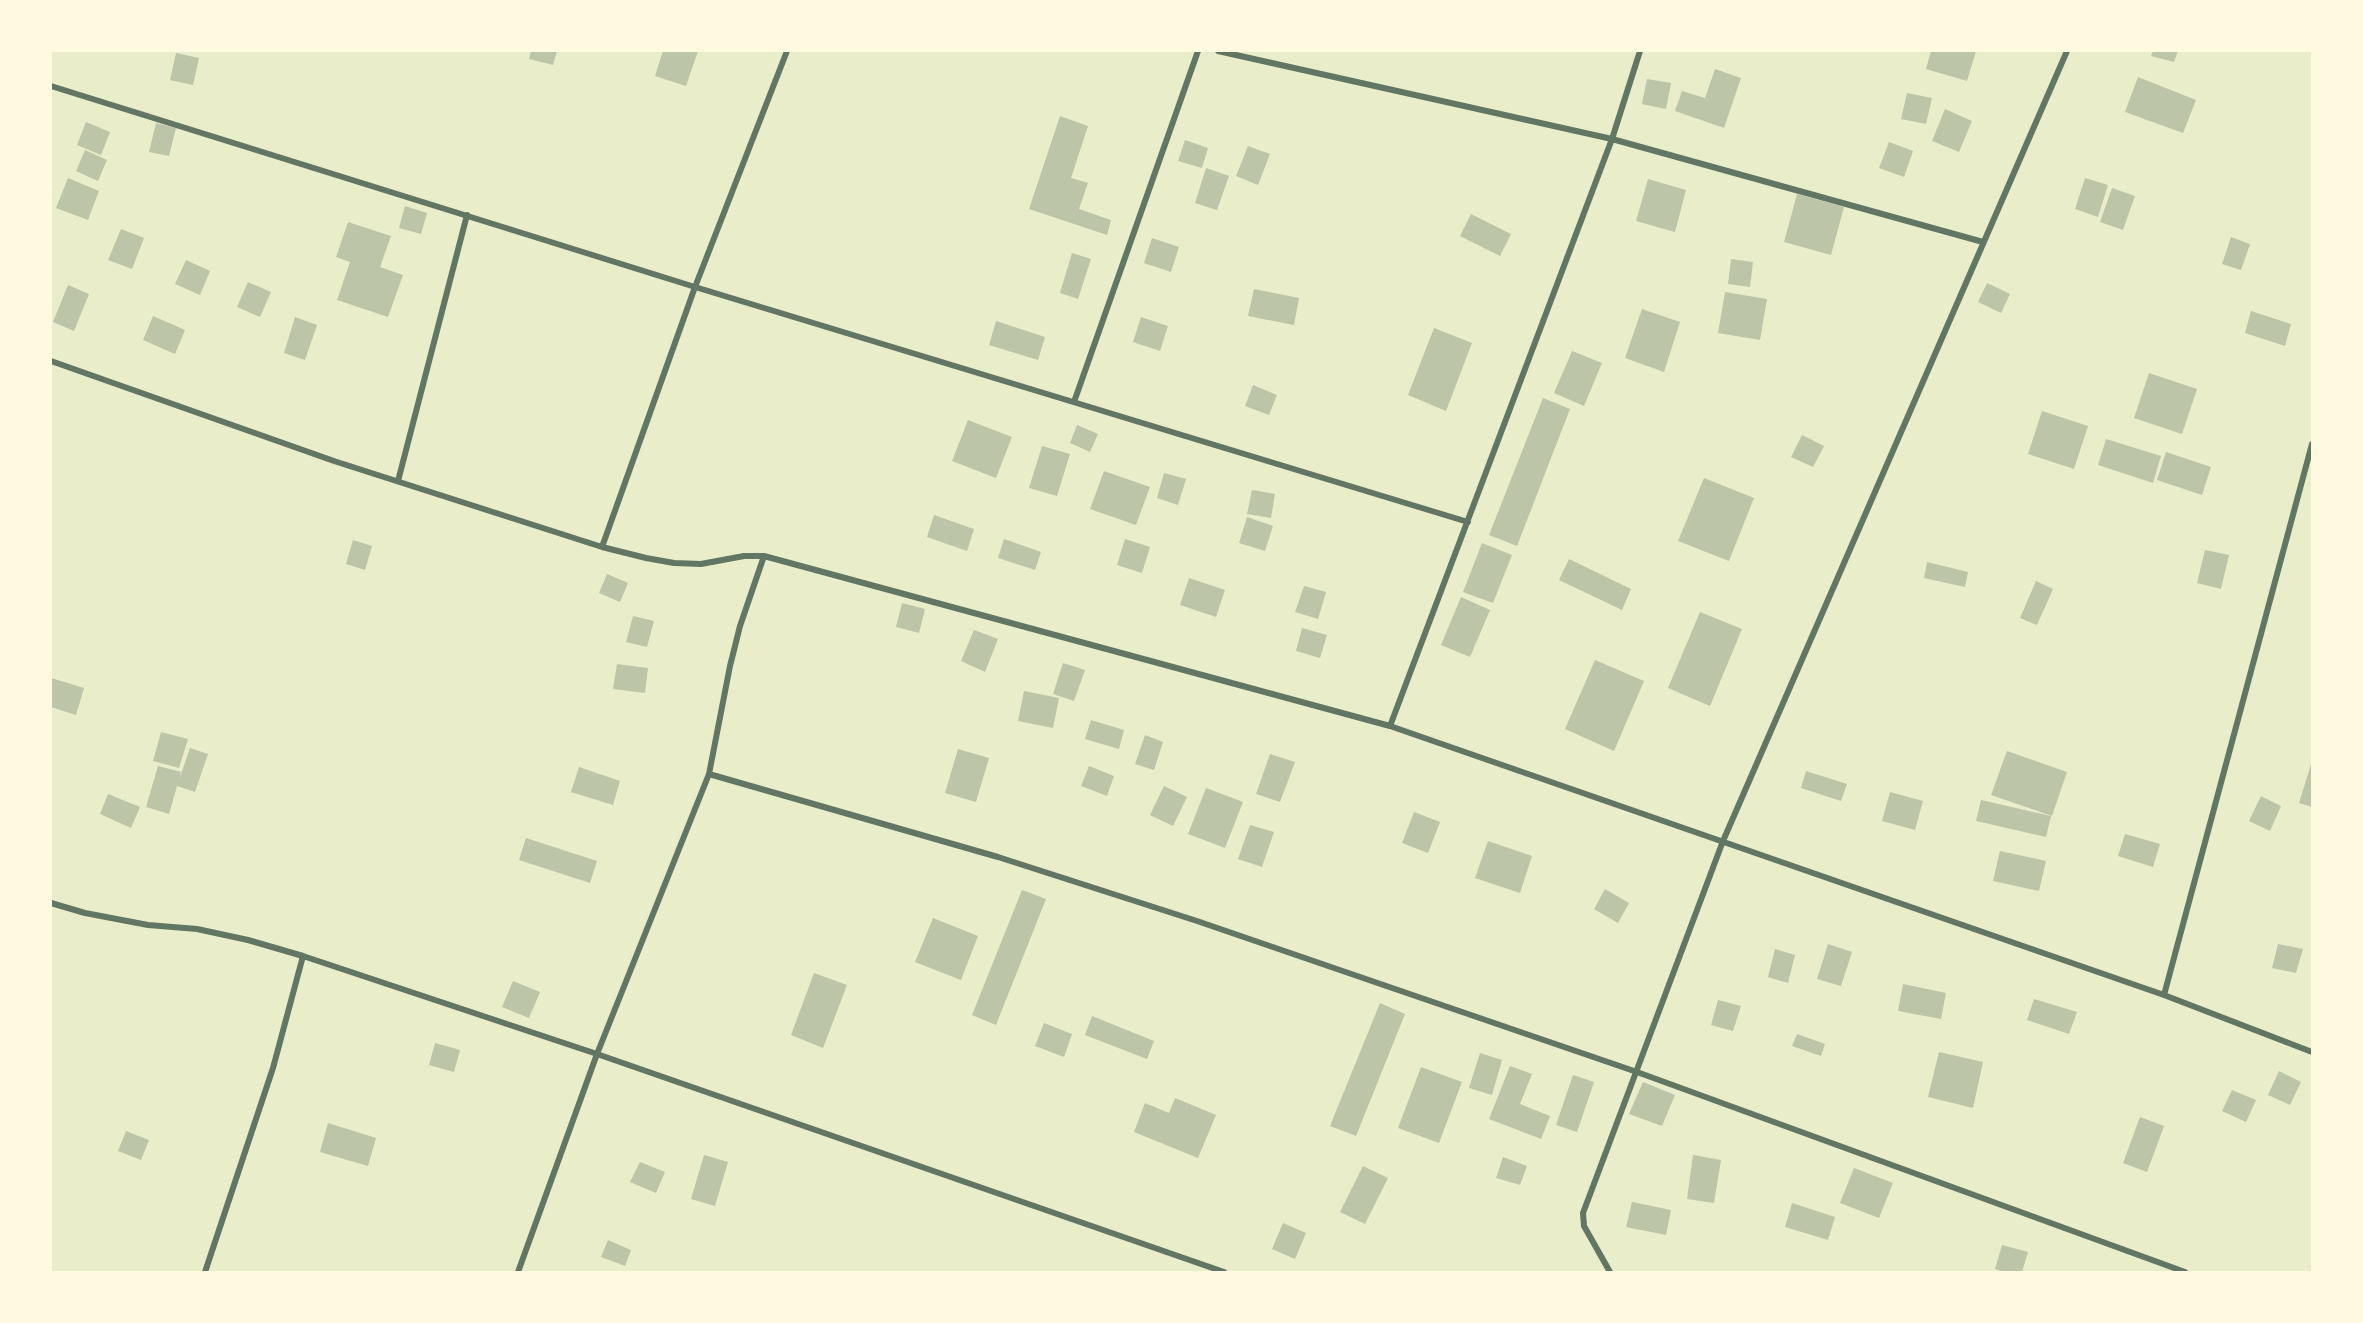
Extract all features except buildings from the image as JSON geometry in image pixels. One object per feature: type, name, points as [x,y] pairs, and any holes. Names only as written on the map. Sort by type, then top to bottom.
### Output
[{"type":"street","points":[[602,547],[695,287],[787,51]]},
{"type":"street","points":[[1074,402],[1198,51]]},
{"type":"street","points":[[1218,51],[1612,139],[1983,242]]},
{"type":"street","points":[[1390,726],[1612,139],[1640,51]]},
{"type":"street","points":[[1610,1272],[1584,1226],[1583,1213],[1723,841],[2067,51]]},
{"type":"street","points":[[51,86],[695,287],[1467,522]]},
{"type":"street","points":[[398,481],[467,215]]},
{"type":"street","points":[[51,361],[398,481],[602,547],[674,563],[701,564],[744,556],[764,556],[1390,726],[2164,995],[2312,1052]]},
{"type":"street","points":[[2164,995],[2312,444]]},
{"type":"street","points":[[518,1272],[597,1054],[709,774],[740,626],[764,556]]},
{"type":"street","points":[[709,774],[1009,860],[1197,921],[1637,1072],[2185,1272]]},
{"type":"street","points":[[51,903],[85,913],[148,925],[197,929],[248,939],[303,956],[597,1054],[1224,1272]]},
{"type":"street","points":[[205,1272],[273,1068],[303,956]]}]
